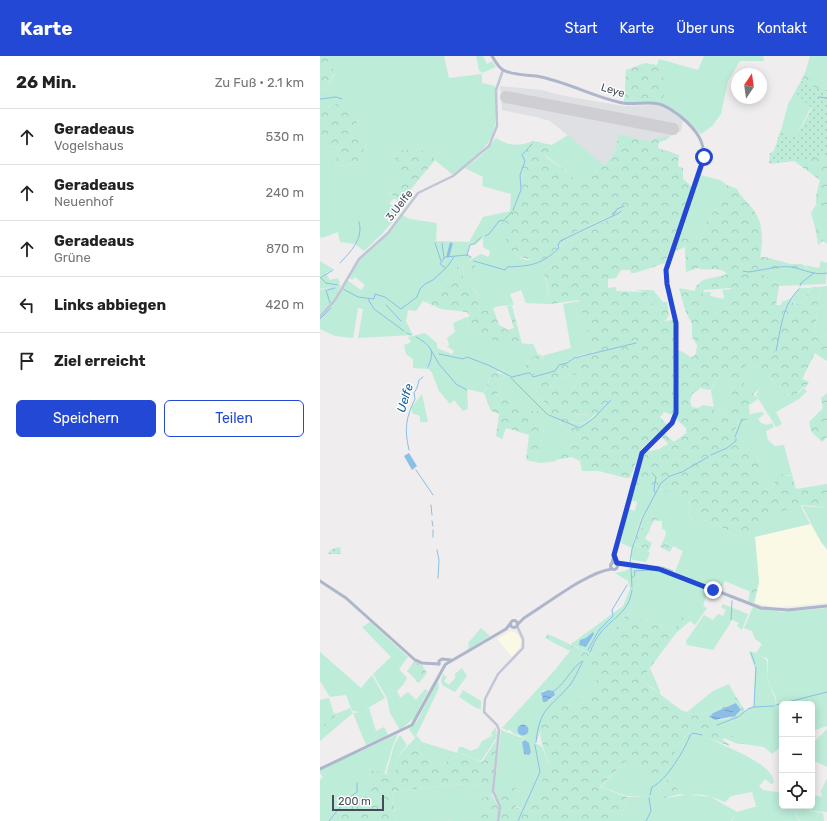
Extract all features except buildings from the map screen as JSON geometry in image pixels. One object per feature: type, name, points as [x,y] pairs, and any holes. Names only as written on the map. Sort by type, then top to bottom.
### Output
[{"type":"main road","points":[[492,56],[503,70]]},
{"type":"main road","name":"Leye","points":[[503,70],[548,78],[621,103],[655,103],[664,106],[674,111],[698,134],[704,154],[702,168],[668,264],[666,275],[676,323],[676,413],[672,423],[642,453],[614,553],[614,565]]},
{"type":"main road","points":[[320,582],[348,600],[414,659],[422,663],[443,663],[452,660],[515,625],[582,581],[614,565],[643,566],[663,570],[761,608],[782,610],[827,606]]},
{"type":"main road","points":[[320,768],[412,725],[441,671],[443,663]]},
{"type":"street","name":"3.Uelfe","points":[[320,317],[335,300],[359,259],[388,233],[415,196],[422,190],[453,176],[483,152],[490,144],[497,126],[496,90],[503,70]]},
{"type":"street","points":[[498,821],[500,807],[493,791],[499,729],[496,723],[486,716],[484,702],[496,676],[522,649],[524,640],[515,625]]},
{"type":"shaded area","points":[[500,86],[542,90],[560,95],[623,106],[656,105],[665,108],[683,121],[681,131],[670,136],[647,141],[618,142],[613,155],[605,166],[550,121],[502,110]]},
{"type":"shaded area","points":[[810,524],[827,551],[827,603],[777,607],[755,603],[759,582],[755,537]]},
{"type":"shaded area","points":[[511,631],[516,633],[522,641],[520,647],[512,657],[497,639]]},
{"type":"green space","points":[[320,56],[331,56],[327,63],[336,71],[324,91],[320,89]]},
{"type":"green space","points":[[331,56],[444,56],[449,78],[482,74],[482,83],[495,86],[496,105],[494,130],[490,139],[477,155],[453,175],[435,160],[432,155],[423,151],[402,150],[395,154],[394,158],[405,172],[391,186],[389,193],[395,198],[389,203],[400,213],[382,234],[364,251],[355,244],[340,242],[338,232],[322,238],[320,237],[320,145],[339,148],[335,165],[337,166],[357,164],[367,143],[348,135],[348,132],[359,120],[334,106],[326,107],[320,105],[320,89],[324,91],[335,74],[327,63]]},
{"type":"green space","points":[[476,56],[483,56],[487,64],[492,61],[496,67],[482,73],[479,70]]},
{"type":"green space","points":[[704,56],[763,56],[764,61],[740,61],[736,68],[731,68],[731,76],[728,81],[721,114],[712,126],[701,134],[676,111],[661,103],[657,65],[659,59],[698,70]]},
{"type":"green space","points":[[810,56],[827,56],[827,84],[806,70]]},
{"type":"green space","points":[[645,63],[657,65],[667,86],[661,103],[624,102],[626,70]]},
{"type":"green space","points":[[806,70],[827,84],[827,220],[822,215],[816,202],[820,180],[794,161],[770,164],[771,153],[774,150],[781,131],[791,135],[797,135],[812,109],[800,96],[801,82]]},
{"type":"green space","points":[[801,81],[820,90],[827,90],[827,155],[803,160],[769,163],[770,153],[774,154],[780,131],[797,137],[812,108],[795,92]]},
{"type":"green space","points":[[801,82],[800,96],[811,107],[797,135],[791,135],[781,131],[788,104]]},
{"type":"green space","points":[[336,104],[350,109],[358,117],[359,120],[348,132],[348,135],[367,143],[357,164],[335,165],[339,148],[320,145],[320,105],[331,107]]},
{"type":"green space","points":[[618,134],[647,141],[672,135],[666,140],[659,142],[658,148],[679,155],[678,166],[683,168],[683,179],[692,187],[665,263],[635,273],[631,273],[630,270],[621,270],[616,278],[608,279],[608,288],[616,287],[616,291],[646,292],[652,303],[662,311],[663,302],[667,302],[669,315],[665,321],[673,320],[674,328],[673,415],[664,412],[660,417],[667,425],[641,449],[630,478],[599,471],[582,471],[580,461],[572,457],[555,460],[559,447],[572,444],[578,445],[580,435],[561,428],[560,417],[575,423],[583,423],[587,422],[596,414],[575,414],[567,412],[563,409],[557,417],[546,415],[543,411],[548,411],[549,409],[536,391],[536,386],[533,380],[553,368],[571,360],[586,355],[590,356],[596,349],[592,348],[579,300],[551,304],[546,279],[542,270],[549,268],[552,265],[566,243],[587,229],[619,216],[626,209],[624,208],[611,216],[570,235],[554,253],[540,260],[531,260],[521,257],[512,251],[505,236],[502,223],[518,206],[522,186],[523,160],[525,152],[533,141],[552,145],[552,148],[545,155],[546,157],[570,174],[578,183],[606,164],[614,152]],"holes":[[[580,374],[571,393],[550,386],[558,377]]]},
{"type":"green space","points":[[568,135],[605,166],[578,183],[570,174],[545,155],[552,148],[552,145]]},
{"type":"green space","points":[[496,138],[513,145],[533,141],[528,149],[523,165],[522,188],[518,208],[502,223],[510,246],[514,252],[526,260],[533,260],[554,253],[570,235],[611,216],[624,208],[627,209],[619,216],[587,229],[566,243],[552,265],[547,269],[543,269],[551,304],[526,303],[521,290],[510,294],[514,305],[499,306],[480,312],[477,293],[466,282],[463,267],[459,265],[428,303],[423,301],[416,311],[408,310],[406,321],[413,335],[358,338],[363,309],[358,308],[353,338],[335,336],[320,329],[320,319],[335,301],[347,280],[361,290],[365,285],[355,277],[352,280],[349,277],[359,260],[381,240],[402,215],[410,219],[437,223],[436,241],[469,242],[483,217],[510,211],[511,194],[482,186],[483,177],[465,168],[484,153]],"holes":[[[483,238],[483,247],[490,251],[489,257],[481,254],[473,258],[479,262],[473,269],[463,266],[472,258],[467,255],[470,245],[475,245]]]},
{"type":"green space","points":[[402,150],[421,150],[430,153],[435,160],[406,195],[404,193],[398,202],[388,190],[404,172],[394,162],[395,154]]},
{"type":"green space","points":[[700,175],[720,180],[727,185],[721,202],[706,222],[705,233],[693,239],[690,236],[684,222]]},
{"type":"green space","points":[[727,185],[737,189],[741,196],[754,210],[760,223],[762,247],[760,257],[791,264],[802,264],[808,269],[806,272],[799,268],[792,268],[789,266],[762,274],[773,280],[779,286],[776,305],[781,305],[782,302],[792,298],[793,303],[802,304],[812,287],[820,287],[814,337],[827,334],[827,361],[815,353],[802,379],[809,382],[805,388],[803,387],[794,397],[781,390],[764,371],[759,373],[757,368],[747,364],[739,377],[758,399],[749,405],[750,417],[745,422],[740,421],[735,430],[738,437],[754,450],[759,462],[764,488],[768,490],[774,486],[775,479],[781,474],[788,476],[792,475],[796,489],[827,484],[827,508],[807,505],[796,506],[781,512],[753,531],[738,536],[708,521],[688,516],[690,503],[682,497],[660,489],[656,493],[635,484],[645,452],[659,449],[668,444],[661,436],[664,433],[674,442],[686,433],[686,428],[676,419],[678,411],[678,351],[693,357],[696,353],[697,345],[692,337],[692,324],[685,310],[679,288],[695,291],[696,286],[703,280],[725,275],[726,273],[716,269],[698,268],[686,272],[685,247],[673,252],[684,222],[692,239],[705,233],[706,222],[721,202]],"holes":[[[731,288],[732,295],[739,297],[718,314],[714,313],[711,307],[702,302],[704,290]],[[721,372],[730,387],[732,397],[728,406],[716,418],[714,407],[703,405],[698,408],[692,407],[690,400],[693,393],[699,390],[699,388],[711,390]]]},
{"type":"green space","points":[[816,205],[827,220],[827,244],[823,241],[823,232],[811,213]]},
{"type":"green space","points":[[811,213],[823,232],[823,241],[818,245],[816,231]]},
{"type":"green space","points":[[473,258],[479,262],[473,269],[463,266]]},
{"type":"green space","points":[[320,261],[333,269],[326,273],[330,280],[338,278],[340,284],[333,287],[320,289]]},
{"type":"green space","points":[[821,261],[827,263],[826,284],[779,286],[773,280],[762,274],[789,266],[805,271],[808,269],[805,265],[819,268]]},
{"type":"green space","points":[[459,265],[463,267],[463,276],[477,294],[480,312],[493,308],[499,325],[508,330],[514,328],[507,306],[512,306],[522,344],[477,338],[470,332],[467,317],[470,316],[467,312],[441,309],[428,303]]},
{"type":"green space","points":[[341,285],[334,300],[320,316],[320,290]]},
{"type":"green space","points":[[827,286],[827,334],[814,337],[820,287]]},
{"type":"green space","points":[[799,288],[811,288],[802,304],[793,303],[792,298]]},
{"type":"green space","points":[[731,289],[739,297],[718,314],[714,313],[702,302],[704,292],[711,292],[710,296],[723,299],[724,296],[722,290]]},
{"type":"green space","points":[[636,290],[653,290],[663,302],[662,311],[652,303],[646,292]]},
{"type":"green space","points":[[580,301],[592,348],[596,348],[589,357],[586,354],[577,356],[533,380],[536,386],[536,391],[549,409],[546,415],[557,417],[563,409],[567,412],[583,415],[596,413],[583,423],[560,418],[561,428],[580,435],[579,445],[572,444],[559,447],[555,460],[557,461],[541,463],[535,462],[544,429],[531,411],[502,398],[497,409],[493,404],[505,375],[498,371],[490,377],[484,393],[467,389],[468,409],[463,411],[454,400],[450,404],[439,391],[429,369],[413,368],[413,359],[406,354],[404,345],[411,342],[408,337],[425,333],[437,343],[437,348],[452,354],[454,351],[447,346],[449,345],[447,338],[455,332],[453,323],[467,317],[470,332],[486,337],[517,343],[533,344],[538,354],[528,362],[523,375],[534,375],[544,358],[542,356],[571,348],[563,304]]},
{"type":"green space","points":[[540,354],[544,360],[541,362],[536,373],[534,375],[521,375],[531,359]]},
{"type":"green space","points":[[747,364],[764,371],[770,376],[770,379],[789,396],[799,393],[803,388],[807,391],[799,399],[776,412],[782,424],[776,427],[756,395],[760,388],[754,394],[738,377]]},
{"type":"green space","points":[[493,371],[505,375],[493,404],[497,409],[502,398],[531,411],[539,411],[544,429],[535,462],[526,460],[529,435],[506,428],[502,439],[496,436],[499,414],[491,411],[484,393]]},
{"type":"green space","points":[[721,372],[730,387],[732,397],[728,406],[716,418],[711,391]]},
{"type":"green space","points":[[580,374],[571,394],[550,386],[558,377]]},
{"type":"green space","points":[[827,393],[827,437],[822,442],[811,431],[809,422],[823,408],[821,398]]},
{"type":"green space","points":[[422,394],[428,422],[420,422],[420,416],[412,413],[412,407]]},
{"type":"green space","points":[[762,412],[764,414],[758,419],[761,423],[767,425],[772,423],[774,427],[766,431],[768,440],[775,446],[784,445],[792,475],[783,475],[775,479],[774,486],[768,490],[762,485],[759,462],[754,450],[738,437],[735,430],[740,421],[745,422],[751,414]]},
{"type":"green space","points":[[635,484],[679,494],[690,503],[688,516],[708,521],[738,536],[754,530],[786,509],[800,505],[810,524],[755,537],[759,582],[753,580],[751,592],[725,581],[720,590],[675,572],[683,551],[663,541],[666,534],[665,530],[662,529],[662,521],[657,521],[658,518],[646,513],[641,518],[633,543],[650,553],[646,562],[633,560],[631,557],[632,548],[621,543],[628,509],[635,511],[637,502],[631,500]]},
{"type":"green space","points":[[802,506],[827,508],[827,549],[821,542]]},
{"type":"green space","points":[[646,513],[658,518],[657,521],[654,520],[650,529],[648,524],[642,520],[640,526],[648,533],[645,539],[652,543],[648,552],[634,543],[641,519]]},
{"type":"green space","points":[[642,519],[648,524],[650,529],[648,534],[640,526]]},
{"type":"green space","points":[[663,541],[673,546],[670,552],[660,547]]},
{"type":"green space","points":[[340,547],[341,554],[327,554],[332,549]]},
{"type":"green space","points":[[633,566],[653,568],[663,571],[711,590],[711,592],[708,591],[703,606],[707,608],[695,625],[690,621],[673,632],[628,613],[593,655],[571,644],[623,606],[630,589],[628,581],[615,573],[625,571]]},
{"type":"green space","points":[[753,580],[759,582],[754,603],[748,601]]},
{"type":"green space","points":[[723,604],[748,614],[742,630],[737,626],[739,623],[731,619],[731,622],[713,650],[687,645],[686,641],[704,615],[713,620],[718,614],[723,616],[726,610],[721,607]]},
{"type":"green space","points":[[753,607],[782,612],[827,608],[827,726],[815,730],[815,701],[779,701],[779,748],[772,754],[764,747],[744,744],[717,725],[746,712],[748,708],[754,706],[755,669],[749,651],[756,653],[762,644],[755,639],[752,631],[744,628]],"holes":[[[761,656],[768,659],[768,679],[777,702],[776,706],[775,698],[768,682],[767,661]]]},
{"type":"green space","points":[[628,613],[673,632],[682,617],[690,621],[676,633],[641,680],[681,710],[697,716],[731,704],[736,697],[746,712],[718,725],[744,744],[738,744],[724,738],[723,740],[730,745],[729,746],[703,736],[698,731],[691,733],[682,740],[666,771],[654,783],[626,761],[600,787],[627,797],[621,821],[499,821],[501,808],[494,791],[516,788],[516,807],[529,813],[549,764],[541,735],[543,722],[547,715],[562,699],[569,706],[588,693],[603,671],[545,638],[548,634],[593,655]],"holes":[[[737,703],[741,711],[735,716],[723,720],[711,719],[710,715]]]},
{"type":"green space","points":[[370,622],[408,657],[399,669],[407,678],[397,691],[400,698],[408,692],[416,700],[425,689],[428,691],[414,718],[400,730],[390,713],[387,698],[373,674],[391,657],[362,627]]},
{"type":"green space","points":[[481,628],[490,636],[467,650],[469,646],[468,643]]},
{"type":"green space","points":[[570,651],[604,671],[588,693],[569,706],[562,699],[540,732],[536,743],[528,738],[542,747],[549,765],[529,814],[494,791],[501,730],[519,737],[527,738],[514,734],[509,729],[508,731],[502,728],[555,670]],"holes":[[[542,691],[554,691],[555,695],[549,701],[541,697]],[[523,725],[528,728],[526,736],[520,733]],[[524,740],[529,745],[531,752],[524,754],[522,742]]]},
{"type":"green space","points":[[320,652],[361,688],[372,675],[385,698],[361,712],[369,708],[376,731],[384,727],[388,735],[366,745],[353,713],[360,712],[353,711],[346,695],[330,697],[320,681]]},
{"type":"green space","points":[[414,662],[422,665],[427,673],[419,683],[407,671]]},
{"type":"green space","points":[[462,668],[467,676],[455,692],[442,685],[441,680],[443,674],[447,677],[444,681],[449,685],[456,677],[454,675]]},
{"type":"green space","points":[[650,668],[660,691],[660,695],[641,680]]},
{"type":"green space","points":[[438,680],[439,688],[415,738],[409,729],[417,721]]},
{"type":"green space","points":[[729,684],[736,697],[731,704],[697,716],[687,712],[713,691]]},
{"type":"green space","points":[[463,690],[481,701],[481,709],[476,708],[459,697]]},
{"type":"green space","points":[[329,698],[334,714],[320,714],[320,700]]},
{"type":"green space","points":[[350,708],[353,713],[320,741],[320,722],[327,725],[338,713]]},
{"type":"green space","points":[[338,713],[325,726],[320,722],[320,714]]},
{"type":"green space","points":[[496,727],[497,737],[481,761],[462,754],[436,767],[416,749],[422,742],[457,753],[459,747],[463,747],[471,751],[478,748],[482,741],[492,736],[491,733]]},
{"type":"green space","points":[[827,729],[827,767],[815,761],[815,741]]},
{"type":"green space","points":[[698,731],[716,742],[753,760],[771,774],[774,783],[771,784],[765,779],[759,786],[763,790],[779,793],[779,809],[792,809],[799,821],[732,821],[735,815],[731,821],[621,821],[627,797],[649,796],[627,796],[601,787],[626,761],[667,770],[678,746],[686,736]],"holes":[[[670,777],[680,794],[685,795],[664,798],[659,789]],[[752,792],[756,806],[758,806],[737,812],[711,797],[725,802],[731,796]],[[692,795],[705,795],[711,797]]]},
{"type":"green space","points":[[398,734],[384,775],[368,769],[368,783],[349,795],[330,821],[320,821],[320,780],[323,777],[320,770]]},
{"type":"green space","points":[[400,735],[407,745],[396,759],[395,777],[386,775],[394,745]]},
{"type":"green space","points":[[417,736],[422,742],[416,749],[436,767],[462,754],[482,762],[497,739],[493,782],[485,786],[454,784],[392,792],[396,821],[330,821],[349,795],[368,783],[368,769],[395,777],[396,759]]},
{"type":"green space","points":[[670,777],[680,794],[664,798],[659,789]]},
{"type":"green space","points":[[827,778],[827,812],[808,811],[807,809],[815,809],[815,795],[822,797],[821,791]]},
{"type":"green space","points":[[493,782],[492,795],[480,799],[481,816],[446,821],[396,821],[392,792],[454,784],[485,786]]},
{"type":"green space","points":[[492,795],[499,808],[497,821],[446,821],[480,816],[480,799]]},
{"type":"green space","points":[[792,809],[806,809],[808,811],[823,813],[824,821],[800,821]]},
{"type":"water","points":[[409,453],[417,466],[412,470],[404,456]]},
{"type":"water","points":[[593,632],[594,634],[586,647],[579,645],[580,640],[586,638]]},
{"type":"water","points":[[548,690],[554,691],[555,695],[546,702],[543,702],[541,693]]},
{"type":"water","points":[[736,703],[741,710],[735,716],[715,720],[709,717],[713,713]]},
{"type":"water","points":[[521,725],[525,725],[527,726],[527,734],[521,735],[518,732],[518,728]]},
{"type":"water","points":[[525,740],[529,743],[531,752],[529,755],[524,754],[522,742]]},
{"type":"waterway","points":[[320,99],[336,97],[342,99]]},
{"type":"waterway","points":[[819,97],[827,98]]},
{"type":"waterway","points":[[513,210],[521,190],[520,175],[525,161],[522,155],[532,144]]},
{"type":"waterway","points":[[613,215],[617,209],[624,206]]},
{"type":"waterway","points":[[474,261],[505,270],[507,267],[535,264],[553,254],[559,248],[558,245],[560,241],[621,211]]},
{"type":"waterway","points":[[485,236],[489,234],[499,221],[504,220],[512,212]]},
{"type":"waterway","points":[[340,263],[352,250],[358,240],[360,234],[359,222]]},
{"type":"waterway","points":[[474,244],[481,237]]},
{"type":"waterway","points":[[435,243],[441,261]]},
{"type":"waterway","points":[[442,243],[444,258]]},
{"type":"waterway","points":[[448,256],[451,244]]},
{"type":"waterway","points":[[467,255],[470,245],[473,244]]},
{"type":"waterway","points":[[467,255],[471,257]]},
{"type":"waterway","points":[[343,289],[358,297],[374,299],[375,294],[385,297],[401,309],[417,297],[420,289],[425,284],[433,280],[446,268],[440,264],[445,257],[467,255]]},
{"type":"waterway","points":[[447,267],[454,257]]},
{"type":"waterway","points":[[743,271],[748,272],[776,267],[787,267],[814,273],[827,273]]},
{"type":"waterway","points":[[322,277],[333,270]]},
{"type":"waterway","points":[[800,286],[801,283],[814,273]]},
{"type":"waterway","name":"Uelfe","points":[[320,277],[326,283],[338,285]]},
{"type":"waterway","points":[[328,290],[335,288]]},
{"type":"waterway","points":[[776,351],[783,318],[789,302],[799,289]]},
{"type":"waterway","points":[[326,290],[330,303]]},
{"type":"waterway","name":"Uelfe","points":[[368,299],[374,309],[404,331]]},
{"type":"waterway","points":[[386,305],[401,321]]},
{"type":"waterway","points":[[320,319],[331,308]]},
{"type":"waterway","name":"Uelfe","points":[[407,333],[411,335]]},
{"type":"waterway","name":"Uelfe","points":[[416,337],[425,343],[430,349],[431,356],[428,367]]},
{"type":"waterway","points":[[439,354],[463,359],[467,357],[488,365],[512,377],[528,373],[530,373],[533,377],[555,371],[559,365],[567,363],[574,358],[636,343]]},
{"type":"waterway","points":[[431,350],[439,364],[456,384],[467,390]]},
{"type":"waterway","name":"Uelfe","points":[[409,450],[406,429],[407,423],[415,399],[414,393],[419,380],[423,377]]},
{"type":"waterway","points":[[511,378],[548,415]]},
{"type":"waterway","points":[[549,415],[580,428],[594,418],[611,400]]},
{"type":"waterway","points":[[735,437],[742,419]]},
{"type":"waterway","points":[[711,455],[727,448],[736,441],[736,439]]},
{"type":"waterway","points":[[630,562],[632,549],[642,519],[661,483],[670,476],[682,472],[708,457]]},
{"type":"waterway","name":"Uelfe","points":[[416,470],[433,495]]},
{"type":"waterway","points":[[652,473],[656,477],[654,489],[655,493]]},
{"type":"waterway","name":"Uelfe","points":[[431,505],[432,515]]},
{"type":"waterway","name":"Uelfe","points":[[432,521],[433,526]]},
{"type":"waterway","name":"Uelfe","points":[[433,530],[433,537]]},
{"type":"waterway","name":"Uelfe","points":[[437,550],[439,560],[438,578]]},
{"type":"waterway","points":[[662,567],[673,571]]},
{"type":"waterway","points":[[631,568],[632,587]]},
{"type":"waterway","points":[[632,578],[635,575],[634,571],[653,570]]},
{"type":"waterway","points":[[675,573],[709,586]]},
{"type":"waterway","points":[[588,650],[599,630],[613,616],[612,610],[627,585]]},
{"type":"waterway","points":[[590,652],[601,632],[628,604],[632,590]]},
{"type":"waterway","points":[[731,620],[732,601]]},
{"type":"waterway","points":[[751,653],[755,664]]},
{"type":"waterway","points":[[554,691],[562,684],[576,666],[583,661]]},
{"type":"waterway","points":[[536,742],[543,715],[551,704],[570,685],[582,663]]},
{"type":"waterway","points":[[754,707],[756,667]]},
{"type":"waterway","points":[[776,705],[827,692]]},
{"type":"waterway","points":[[748,709],[754,707],[774,706]]},
{"type":"waterway","points":[[717,725],[738,717],[747,710]]},
{"type":"waterway","points":[[650,795],[652,787],[657,784],[675,764],[690,735],[693,733],[702,735]]},
{"type":"waterway","points":[[518,821],[540,772],[535,745]]},
{"type":"waterway","points":[[329,821],[345,801],[357,792],[357,783]]},
{"type":"waterway","points":[[646,821],[651,811],[649,798]]},
{"type":"runway","points":[[506,97],[673,129]]},
{"type":"route","points":[[704,157],[702,168],[666,270],[667,284],[676,323],[676,413],[672,423],[648,445],[642,453],[614,555],[617,563],[659,569],[713,590]]}]
